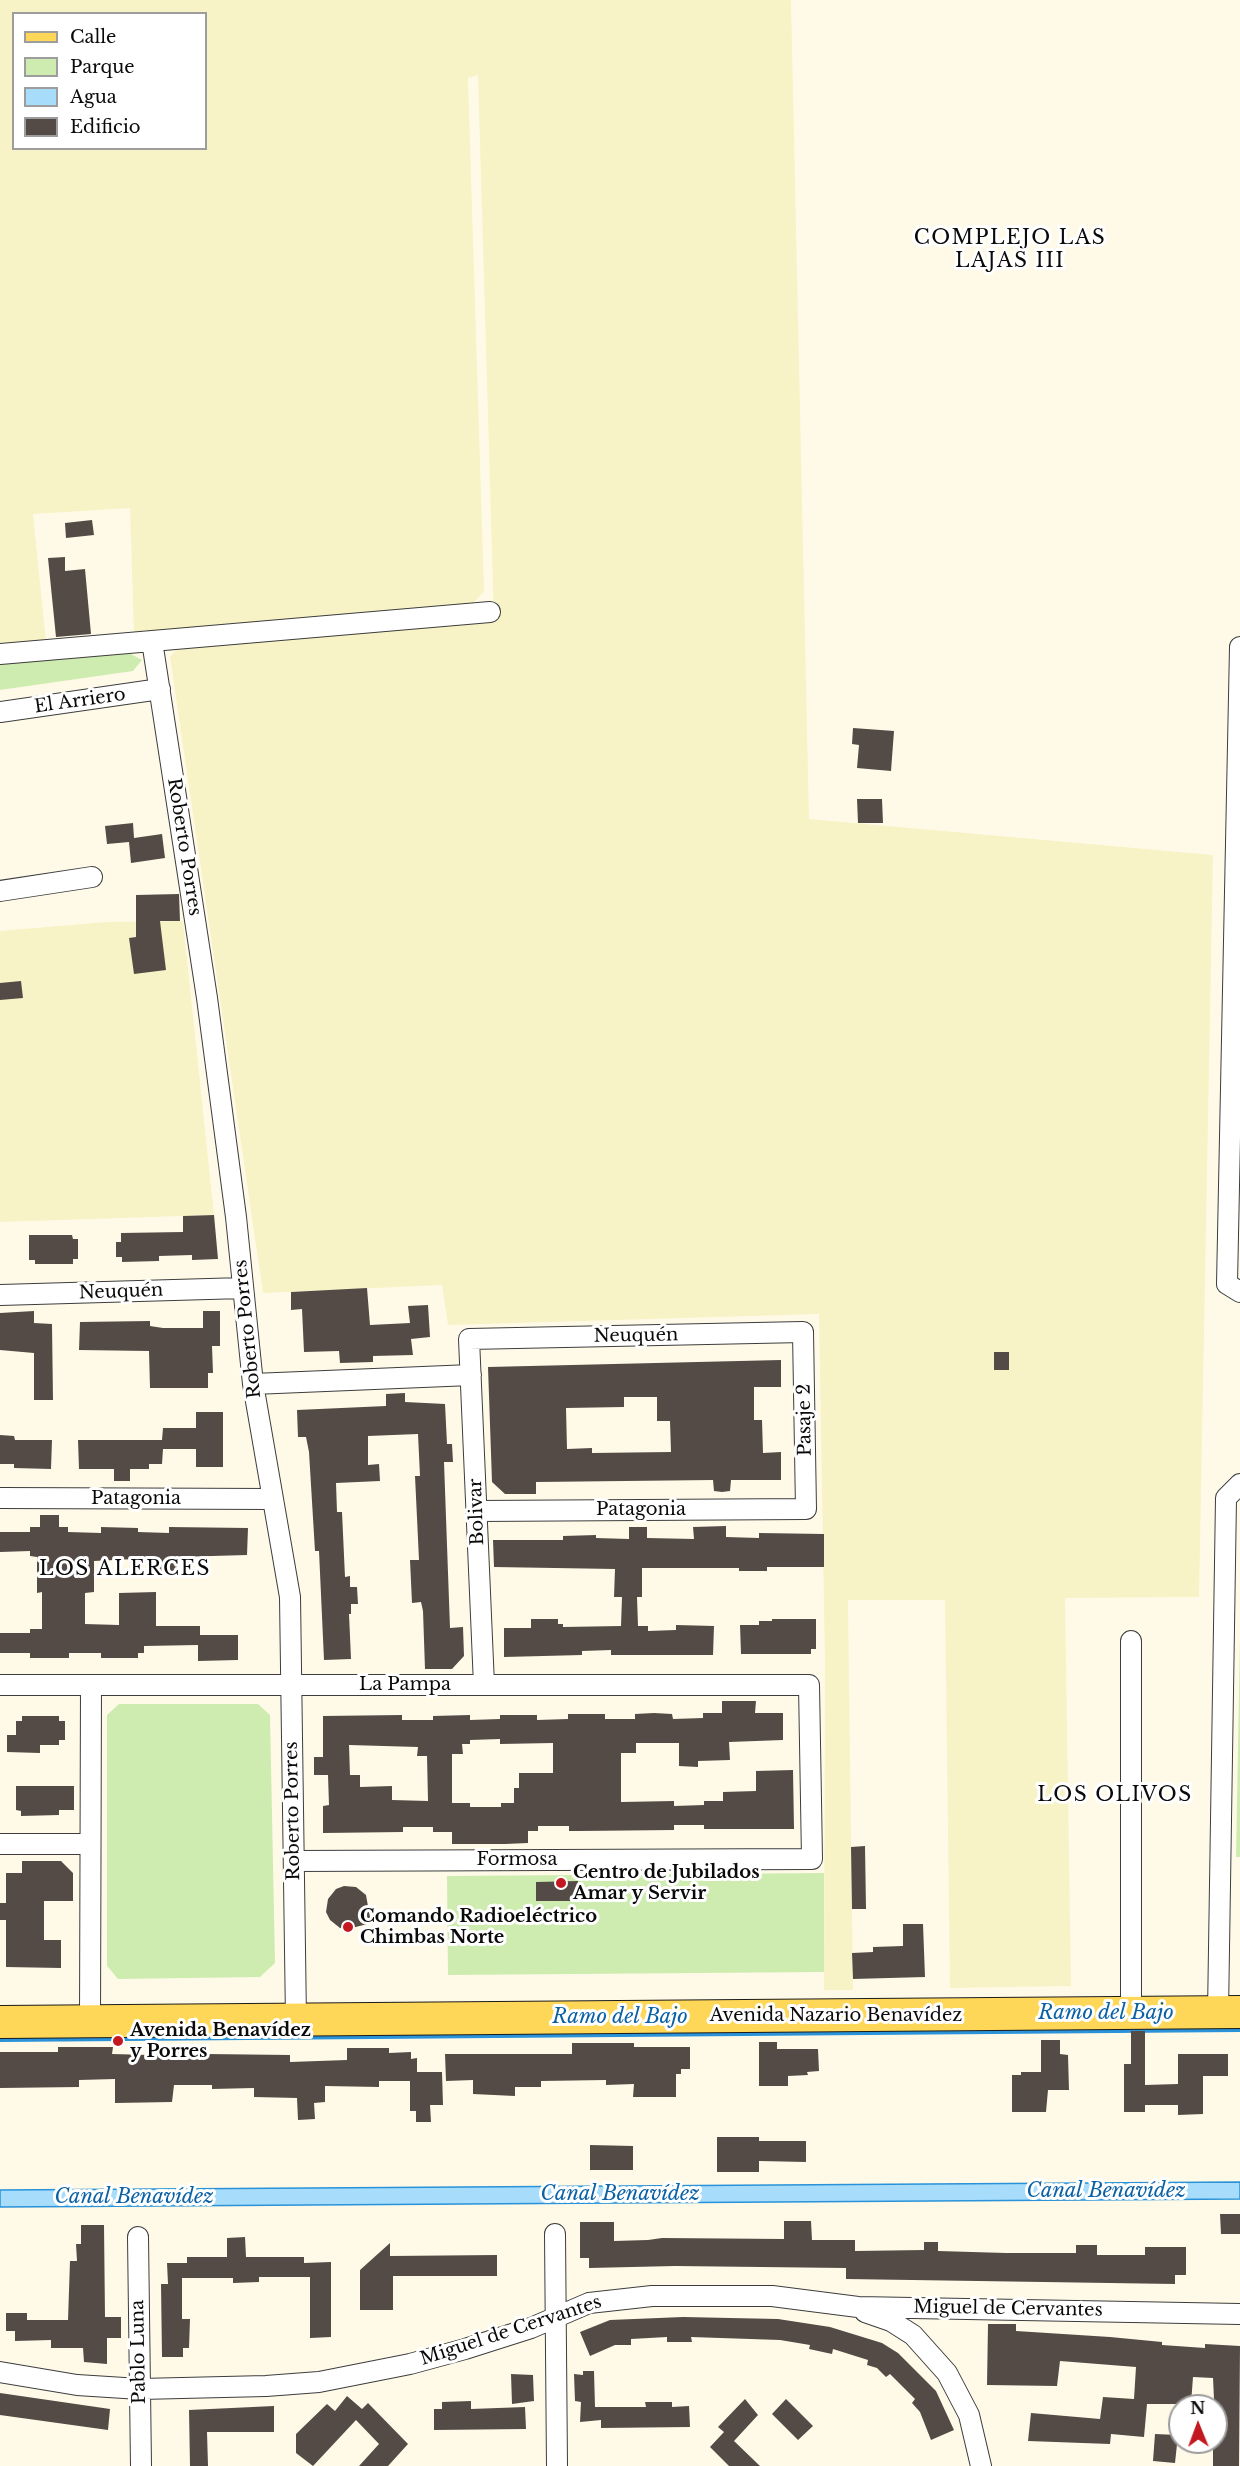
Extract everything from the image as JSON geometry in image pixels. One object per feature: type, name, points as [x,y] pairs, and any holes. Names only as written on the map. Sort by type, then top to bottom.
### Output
[{"type":"main road","name":"Avenida Nazario Benavídez","points":[[0,2022],[1229,2013]]},
{"type":"street","points":[[0,654],[489,612]]},
{"type":"street","name":"Roberto Porres","points":[[152,641],[207,998],[253,1384],[290,1598],[296,2020]]},
{"type":"street","points":[[1240,647],[1237,908],[1227,1284],[1240,1292]]},
{"type":"street","name":"El Arriero","points":[[0,712],[160,689]]},
{"type":"street","points":[[0,891],[92,877]]},
{"type":"street","name":"Neuquén","points":[[0,1295],[243,1288]]},
{"type":"street","name":"Neuquén","points":[[469,1340],[803,1332]]},
{"type":"street","name":"Pasaje 2","points":[[803,1332],[806,1509]]},
{"type":"street","name":"Bolivar","points":[[469,1340],[484,1685]]},
{"type":"street","points":[[253,1384],[471,1375]]},
{"type":"street","points":[[1229,2013],[1226,1498],[1240,1484]]},
{"type":"street","name":"Patagonia","points":[[0,1498],[273,1499]]},
{"type":"street","name":"Patagonia","points":[[477,1511],[806,1509]]},
{"type":"street","points":[[1131,1641],[1131,2013]]},
{"type":"street","name":"La Pampa","points":[[0,1685],[809,1685],[812,1859]]},
{"type":"street","points":[[90,2021],[91,1685]]},
{"type":"street","points":[[0,1844],[90,1844]]},
{"type":"street","name":"Formosa","points":[[294,1861],[812,1859]]},
{"type":"street","points":[[555,2234],[557,2466]]},
{"type":"street","name":"Pablo Luna","points":[[138,2237],[141,2466]]},
{"type":"street","name":"Miguel de Cervantes","points":[[0,2372],[77,2385],[140,2389],[266,2386],[320,2382],[432,2358],[531,2328],[589,2302],[652,2296],[772,2296],[839,2306],[1240,2314]]},
{"type":"street","points":[[839,2306],[891,2321],[913,2335],[925,2348],[961,2396],[975,2433],[981,2466]]},
{"type":"shaded area","points":[[0,0],[791,0],[809,819],[1213,855],[1199,1597],[1065,1598],[1071,1986],[950,1988],[945,1600],[848,1600],[853,1990],[824,1990],[825,1666],[819,1314],[448,1325],[442,1285],[263,1293],[170,657],[179,646],[494,621],[478,75],[468,78],[484,591],[470,607],[134,635],[130,508],[33,514],[46,642],[0,645]]},
{"type":"shaded area","points":[[183,921],[214,1215],[0,1222],[0,931],[106,922]]},
{"type":"green space","points":[[127,652],[142,660],[133,671],[0,690],[0,663]]},
{"type":"green space","points":[[1240,1638],[1240,1857],[1236,1857]]},
{"type":"green space","points":[[119,1704],[258,1704],[270,1715],[275,1963],[260,1977],[118,1979],[107,1966],[107,1715]]},
{"type":"green space","points":[[824,1873],[824,1972],[448,1975],[447,1876]]},
{"type":"water","name":"Canal Benavídez","points":[[1240,2182],[1240,2199],[0,2207],[0,2190]]},
{"type":"building","points":[[92,520],[94,535],[66,538],[65,523]]},
{"type":"building","points":[[65,557],[65,571],[85,569],[91,634],[56,637],[48,558]]},
{"type":"building","points":[[853,728],[894,731],[891,771],[857,768],[859,745],[852,744]]},
{"type":"building","points":[[857,799],[882,799],[883,823],[858,823]]},
{"type":"building","points":[[133,823],[134,838],[162,834],[165,858],[131,863],[129,842],[107,844],[105,826]]},
{"type":"building","points":[[179,894],[180,921],[160,921],[166,970],[134,974],[129,938],[136,937],[136,895]]},
{"type":"building","points":[[21,981],[23,998],[0,1000],[0,983]]},
{"type":"building","points":[[214,1215],[218,1259],[192,1260],[192,1255],[159,1256],[159,1261],[122,1262],[122,1257],[116,1257],[116,1242],[121,1242],[121,1233],[183,1232],[183,1216]]},
{"type":"building","points":[[29,1235],[72,1235],[73,1239],[78,1239],[78,1259],[73,1259],[73,1264],[35,1264],[35,1260],[29,1260]]},
{"type":"building","points":[[367,1288],[370,1325],[410,1323],[408,1306],[428,1305],[430,1337],[411,1339],[413,1355],[373,1356],[373,1362],[340,1363],[339,1351],[304,1352],[302,1309],[291,1310],[291,1292]]},
{"type":"building","points":[[34,1311],[34,1323],[52,1324],[53,1400],[34,1400],[34,1353],[0,1350],[0,1313]]},
{"type":"building","points":[[203,1311],[220,1311],[220,1346],[212,1346],[213,1373],[208,1373],[208,1388],[150,1388],[149,1351],[79,1350],[80,1322],[150,1321],[150,1326],[163,1328],[203,1328]]},
{"type":"building","points":[[994,1352],[1009,1352],[1009,1370],[994,1370]]},
{"type":"building","points":[[781,1360],[781,1387],[754,1387],[754,1420],[762,1420],[763,1453],[781,1452],[781,1480],[731,1480],[730,1491],[722,1492],[714,1491],[713,1480],[536,1482],[536,1494],[505,1494],[492,1482],[488,1367]],"holes":[[[624,1397],[657,1397],[657,1421],[670,1421],[671,1452],[592,1453],[592,1448],[567,1449],[566,1408],[624,1407]]]},
{"type":"building","points":[[405,1393],[405,1402],[445,1404],[447,1444],[452,1444],[453,1462],[444,1462],[450,1628],[463,1627],[464,1656],[452,1669],[425,1669],[423,1611],[421,1602],[412,1603],[410,1560],[419,1560],[415,1476],[420,1476],[418,1434],[368,1436],[368,1465],[379,1464],[380,1481],[336,1483],[337,1512],[342,1512],[345,1577],[350,1576],[350,1587],[357,1587],[358,1604],[351,1604],[351,1614],[349,1614],[351,1659],[324,1660],[319,1551],[315,1551],[309,1452],[306,1437],[298,1437],[297,1410],[386,1406],[386,1394]]},
{"type":"building","points":[[196,1412],[223,1412],[223,1467],[196,1467],[196,1449],[163,1449],[162,1464],[149,1464],[149,1469],[130,1469],[130,1481],[114,1481],[114,1469],[79,1469],[78,1440],[162,1440],[163,1428],[196,1428]]},
{"type":"building","points":[[0,1435],[14,1436],[15,1440],[52,1440],[51,1469],[14,1468],[14,1464],[0,1464]]},
{"type":"building","points":[[40,1515],[59,1515],[59,1527],[68,1527],[68,1532],[101,1533],[101,1527],[138,1528],[138,1532],[169,1533],[169,1527],[248,1528],[247,1555],[177,1557],[177,1573],[156,1573],[156,1558],[94,1561],[94,1592],[85,1593],[85,1624],[119,1625],[119,1593],[156,1592],[156,1626],[200,1626],[200,1635],[238,1635],[238,1660],[198,1661],[198,1645],[144,1646],[144,1653],[138,1653],[138,1658],[101,1658],[101,1653],[69,1653],[69,1658],[30,1658],[30,1653],[0,1653],[0,1633],[30,1633],[30,1629],[42,1629],[42,1592],[37,1593],[37,1557],[30,1556],[30,1551],[0,1552],[0,1532],[30,1532],[30,1527],[40,1527]]},
{"type":"building","points":[[726,1526],[726,1537],[759,1538],[759,1533],[824,1534],[824,1567],[767,1567],[767,1571],[739,1571],[739,1568],[642,1568],[642,1597],[637,1597],[638,1626],[648,1626],[648,1631],[676,1630],[676,1625],[714,1626],[713,1655],[611,1655],[611,1650],[582,1651],[582,1655],[504,1657],[504,1628],[531,1628],[531,1619],[558,1619],[558,1624],[563,1624],[563,1627],[621,1626],[622,1597],[614,1597],[615,1569],[494,1567],[493,1540],[563,1540],[563,1536],[596,1535],[596,1538],[629,1539],[629,1527],[647,1527],[647,1538],[694,1539],[693,1527]]},
{"type":"building","points":[[772,1619],[816,1619],[816,1649],[811,1649],[811,1654],[741,1654],[740,1625],[759,1625],[759,1621],[772,1621]]},
{"type":"building","points":[[722,1701],[756,1701],[755,1713],[783,1713],[783,1740],[729,1742],[730,1760],[698,1761],[698,1767],[679,1766],[679,1743],[636,1743],[636,1753],[621,1753],[621,1802],[674,1801],[674,1806],[704,1805],[704,1801],[723,1801],[723,1792],[756,1791],[756,1771],[793,1770],[794,1829],[704,1829],[704,1825],[674,1825],[674,1830],[569,1831],[569,1826],[538,1826],[538,1831],[528,1831],[528,1843],[505,1844],[452,1844],[452,1832],[433,1832],[433,1827],[403,1827],[403,1832],[323,1833],[323,1806],[329,1805],[328,1775],[314,1775],[314,1757],[323,1757],[323,1716],[402,1715],[402,1720],[433,1720],[433,1716],[470,1715],[470,1720],[500,1719],[500,1715],[537,1715],[537,1720],[568,1719],[568,1714],[605,1714],[605,1719],[635,1719],[635,1714],[654,1713],[672,1714],[673,1719],[703,1718],[703,1713],[722,1713]],"holes":[[[500,1739],[500,1744],[553,1743],[553,1773],[519,1773],[519,1788],[514,1788],[514,1803],[501,1803],[501,1807],[470,1807],[470,1803],[452,1803],[452,1754],[463,1754],[462,1744],[470,1744],[470,1740]],[[349,1745],[418,1747],[417,1756],[427,1756],[428,1801],[392,1800],[392,1786],[360,1787],[360,1775],[350,1775]]]},
{"type":"building","points":[[22,1716],[59,1716],[59,1721],[65,1721],[65,1740],[59,1740],[59,1745],[40,1745],[40,1753],[7,1752],[7,1735],[16,1735],[16,1721],[22,1721]]},
{"type":"building","points":[[16,1786],[74,1786],[74,1810],[59,1810],[59,1815],[21,1816],[21,1811],[16,1810]]},
{"type":"building","points":[[865,1846],[866,1909],[852,1909],[851,1847]]},
{"type":"building","points":[[22,1861],[61,1861],[73,1873],[73,1901],[44,1901],[44,1940],[61,1940],[61,1968],[6,1967],[6,1920],[0,1920],[0,1903],[6,1903],[6,1873],[22,1873]]},
{"type":"building","points":[[578,1881],[578,1901],[536,1901],[536,1882]]},
{"type":"building","points":[[344,1886],[356,1887],[366,1895],[371,1923],[348,1929],[340,1928],[330,1920],[326,1912],[328,1899],[336,1889]]},
{"type":"building","points":[[903,1924],[923,1924],[925,1977],[853,1979],[852,1953],[873,1952],[873,1947],[903,1946]]},
{"type":"building","points":[[1131,2031],[1145,2031],[1145,2085],[1178,2084],[1178,2054],[1228,2054],[1228,2076],[1203,2076],[1203,2114],[1178,2115],[1178,2105],[1145,2105],[1145,2112],[1124,2112],[1124,2064],[1131,2064]]},
{"type":"building","points":[[1041,2040],[1060,2040],[1060,2054],[1068,2055],[1069,2090],[1048,2090],[1046,2112],[1012,2112],[1012,2075],[1021,2075],[1021,2072],[1041,2072]]},
{"type":"building","points":[[759,2042],[777,2042],[777,2049],[818,2049],[819,2071],[807,2072],[808,2075],[788,2076],[788,2086],[759,2086]]},
{"type":"building","points":[[572,2043],[634,2043],[634,2047],[690,2047],[690,2069],[681,2069],[681,2074],[676,2074],[676,2097],[633,2097],[634,2084],[606,2085],[606,2080],[541,2081],[541,2087],[515,2087],[515,2096],[473,2094],[473,2080],[446,2081],[445,2054],[572,2054]]},
{"type":"building","points":[[149,2046],[206,2046],[206,2054],[290,2055],[290,2062],[347,2060],[347,2048],[389,2048],[389,2053],[411,2052],[411,2059],[417,2058],[417,2072],[442,2072],[443,2105],[430,2105],[431,2122],[416,2122],[416,2111],[410,2111],[410,2081],[379,2081],[379,2087],[325,2086],[325,2102],[314,2103],[315,2119],[298,2120],[297,2098],[254,2097],[254,2088],[212,2089],[212,2085],[174,2085],[172,2102],[115,2103],[115,2079],[79,2080],[79,2087],[0,2088],[0,2052],[58,2052],[58,2047],[113,2047],[112,2054],[149,2055]]},
{"type":"building","points":[[717,2137],[759,2137],[759,2141],[806,2141],[806,2162],[759,2161],[759,2172],[717,2172]]},
{"type":"building","points":[[590,2145],[633,2146],[633,2170],[590,2170]]},
{"type":"building","points":[[1220,2214],[1240,2214],[1240,2234],[1221,2234]]},
{"type":"building","points":[[784,2221],[811,2221],[812,2240],[855,2240],[855,2251],[924,2250],[924,2242],[938,2242],[938,2251],[1006,2253],[1076,2253],[1076,2245],[1097,2245],[1097,2255],[1145,2255],[1145,2247],[1186,2247],[1186,2275],[1175,2275],[1175,2284],[846,2279],[846,2268],[675,2266],[589,2268],[589,2258],[580,2258],[580,2222],[614,2222],[614,2241],[662,2238],[784,2239]]},
{"type":"building","points":[[81,2225],[104,2225],[105,2317],[121,2317],[121,2338],[107,2338],[107,2364],[84,2362],[83,2348],[51,2348],[51,2340],[15,2341],[15,2331],[6,2331],[6,2313],[27,2313],[27,2320],[68,2320],[70,2261],[77,2261],[76,2244],[81,2244]]},
{"type":"building","points":[[245,2237],[246,2257],[304,2257],[304,2263],[331,2262],[331,2337],[310,2338],[310,2277],[259,2277],[259,2282],[233,2283],[233,2278],[182,2278],[182,2319],[190,2319],[189,2348],[183,2348],[183,2357],[162,2357],[161,2284],[168,2284],[167,2263],[187,2263],[187,2257],[227,2257],[227,2238]]},
{"type":"building","points":[[390,2243],[390,2256],[497,2255],[497,2276],[393,2276],[393,2310],[360,2310],[360,2270]]},
{"type":"building","points":[[683,2317],[778,2319],[830,2327],[882,2343],[898,2353],[936,2391],[954,2430],[931,2440],[920,2412],[912,2403],[915,2399],[890,2374],[886,2377],[877,2368],[867,2365],[868,2360],[833,2349],[832,2354],[809,2349],[810,2345],[780,2340],[691,2337],[692,2342],[667,2342],[667,2337],[631,2339],[631,2345],[615,2345],[590,2356],[580,2332],[610,2320]]},
{"type":"building","points":[[988,2324],[1016,2324],[1016,2331],[1110,2337],[1162,2342],[1162,2345],[1205,2348],[1205,2344],[1240,2346],[1239,2466],[1213,2466],[1213,2454],[1228,2454],[1228,2394],[1214,2394],[1213,2378],[1193,2377],[1192,2394],[1168,2394],[1168,2404],[1147,2404],[1144,2437],[1111,2434],[1110,2444],[1028,2441],[1031,2413],[1100,2419],[1103,2397],[1134,2399],[1136,2367],[1060,2361],[1057,2386],[987,2385]]},
{"type":"building","points":[[583,2371],[594,2371],[595,2407],[646,2407],[645,2402],[672,2402],[672,2407],[689,2406],[690,2427],[601,2428],[601,2420],[580,2422],[581,2402],[575,2401],[574,2374],[583,2375]]},
{"type":"building","points":[[511,2374],[533,2375],[534,2401],[512,2404]]},
{"type":"building","points":[[0,2393],[110,2409],[108,2430],[0,2415]]},
{"type":"building","points":[[347,2396],[362,2409],[368,2403],[408,2444],[388,2466],[359,2466],[379,2444],[356,2420],[313,2466],[296,2453],[296,2434],[327,2404],[335,2411]]},
{"type":"building","points":[[745,2399],[758,2415],[734,2441],[760,2466],[729,2466],[710,2447],[724,2432],[718,2427]]},
{"type":"building","points":[[786,2399],[813,2426],[798,2440],[772,2414]]},
{"type":"building","points":[[471,2401],[471,2409],[525,2407],[526,2429],[434,2430],[434,2409],[442,2409],[442,2402]]},
{"type":"building","points":[[274,2406],[274,2432],[207,2432],[208,2466],[190,2466],[189,2410]]},
{"type":"building","points":[[1155,2434],[1168,2435],[1168,2454],[1176,2454],[1175,2463],[1153,2461]]},
{"type":"waterway","name":"Ramo del Bajo","points":[[0,2039],[1240,2029]]},
{"type":"place","name":"Centro de Jubilados Amar y Servir","points":[[561,1883]]},
{"type":"place","name":"Comando Radioeléctrico Chimbas Norte","points":[[348,1927]]},
{"type":"place","name":"Avenida Benavídez y Porres","points":[[118,2041]]},
{"type":"district","name":"COMPLEJO LAS LAJAS III","points":[[1010,250]]},
{"type":"district","name":"LOS ALERCES","points":[[125,1569]]},
{"type":"district","name":"LOS OLIVOS","points":[[1115,1795]]}]
